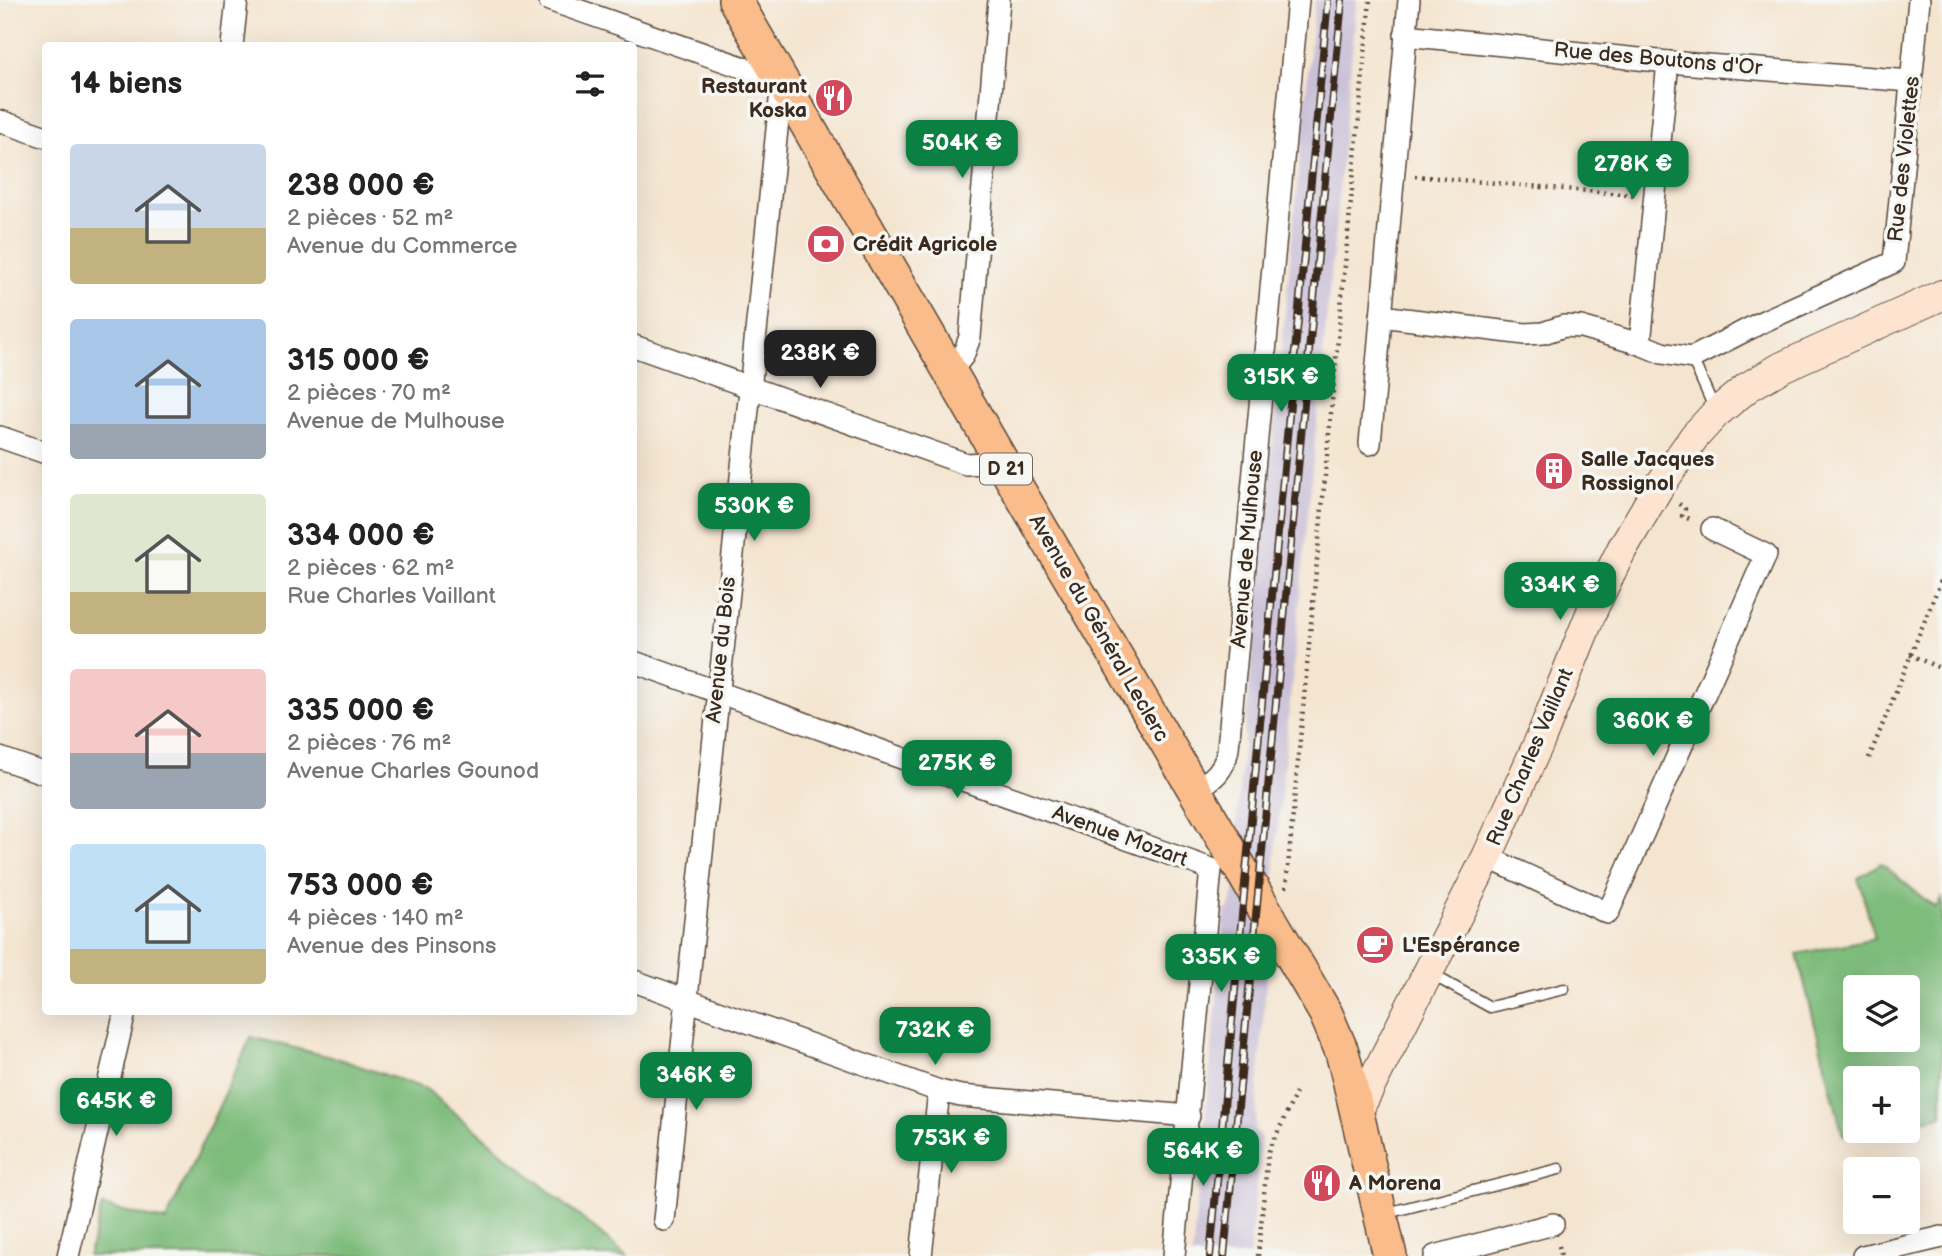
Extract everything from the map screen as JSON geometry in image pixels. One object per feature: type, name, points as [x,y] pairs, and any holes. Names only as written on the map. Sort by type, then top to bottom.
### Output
[{"type":"main road","name":"Avenue du Général Leclerc","points":[[735,0],[1194,791],[1221,862]]},
{"type":"main road","name":"Rue Charles Vaillant","points":[[1356,1114],[1487,857],[1541,740],[1594,606],[1622,549],[1658,488],[1694,437],[1716,413],[1748,387],[1782,367],[1942,295]]},
{"type":"main road","name":"D 21","points":[[1221,862],[1281,939],[1326,1014],[1342,1052],[1390,1256]]},
{"type":"street","points":[[232,42],[237,0]]},
{"type":"street","points":[[549,0],[782,81]]},
{"type":"street","points":[[950,372],[963,356],[970,337],[999,0]]},
{"type":"street","name":"Avenue de Mulhouse","points":[[1194,791],[1218,774],[1224,766],[1228,748],[1298,0]]},
{"type":"street","points":[[1370,443],[1409,0]]},
{"type":"street","name":"Rue des Violettes","points":[[1692,358],[1764,321],[1894,261],[1919,0]]},
{"type":"street","name":"Rue des Boutons d'Or","points":[[1405,35],[1668,62],[1911,81]]},
{"type":"street","points":[[1640,344],[1668,62]]},
{"type":"street","name":"Avenue du Bois","points":[[664,1220],[782,81]]},
{"type":"street","points":[[0,121],[42,136]]},
{"type":"street","points":[[1381,316],[1525,334],[1543,333],[1564,326],[1581,327],[1662,353],[1692,358]]},
{"type":"street","points":[[637,347],[967,464],[1002,462]]},
{"type":"street","points":[[0,437],[42,452]]},
{"type":"street","points":[[1487,857],[1608,913],[1766,555],[1712,529]]},
{"type":"street","name":"Avenue Mozart","points":[[637,663],[1221,862]]},
{"type":"street","points":[[0,758],[42,773]]},
{"type":"street","points":[[1174,1256],[1221,862]]},
{"type":"street","points":[[637,982],[939,1091],[961,1096],[1189,1116]]},
{"type":"street","points":[[68,1256],[124,1015]]},
{"type":"street","points":[[921,1256],[939,1091]]},
{"type":"street","points":[[1435,1256],[1553,1224]]},
{"type":"street","points":[[1863,1256],[1903,1251],[1942,1237]]},
{"type":"lane","points":[[1692,358],[1716,413]]},
{"type":"lane","points":[[1429,973],[1490,1007],[1564,989]]},
{"type":"lane","points":[[1380,1214],[1559,1170]]},
{"type":"path","points":[[1281,939],[1370,0]]},
{"type":"path","points":[[1393,174],[1655,197]]},
{"type":"path","points":[[1658,488],[1685,509],[1682,516],[1712,529]]},
{"type":"path","points":[[1869,758],[1942,578]]},
{"type":"path","points":[[1910,655],[1942,669]]},
{"type":"path","points":[[1258,1256],[1268,1153],[1296,1093]]},
{"type":"shaded area","points":[[1315,0],[1357,0],[1276,848],[1255,1130],[1261,1137],[1249,1256],[1192,1256],[1225,911],[1230,907],[1237,879],[1235,833]]},
{"type":"green space","points":[[1881,863],[1935,908],[1942,898],[1942,1116],[1920,1121],[1920,1066],[1843,1066],[1843,1136],[1797,954],[1875,938],[1858,878]]},
{"type":"green space","points":[[251,1037],[339,1059],[426,1089],[627,1256],[88,1256],[102,1206],[166,1221]]},
{"type":"railway","points":[[1210,1256],[1328,0]]},
{"type":"railway","points":[[1224,1256],[1342,0]]},
{"type":"place","name":"Restaurant Koska","points":[[834,98]]},
{"type":"place","name":"Crédit Agricole","points":[[826,244]]},
{"type":"place","name":"Salle Jacques Rossignol","points":[[1554,471]]},
{"type":"place","name":"L'Espérance","points":[[1375,945]]},
{"type":"place","name":"A Morena","points":[[1322,1183]]}]
